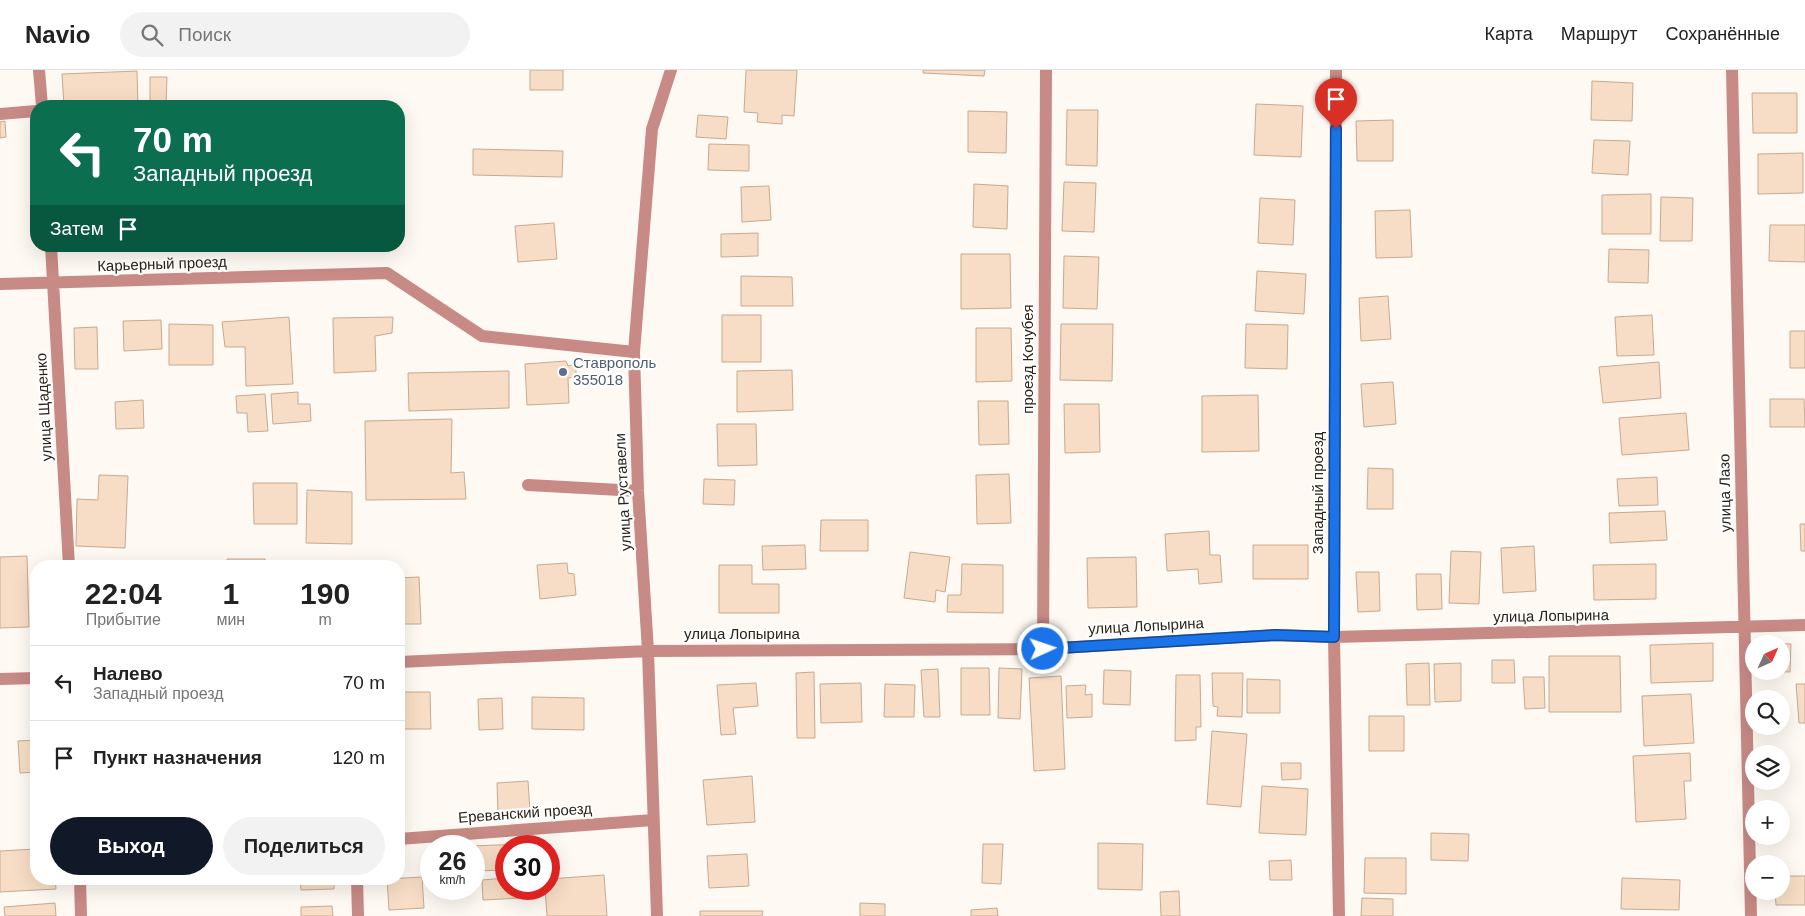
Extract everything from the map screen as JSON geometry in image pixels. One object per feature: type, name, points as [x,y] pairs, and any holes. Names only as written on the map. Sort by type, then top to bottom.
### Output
[{"type":"street","points":[[39,70],[42,100]]},
{"type":"street","name":"улица Руставели","points":[[657,916],[648,651],[638,491],[634,352],[652,130],[671,70]]},
{"type":"street","name":"проезд Кочубея","points":[[1043,649],[1046,70]]},
{"type":"street","name":"Западный проезд","points":[[1336,70],[1334,637],[1339,916]]},
{"type":"street","name":"улица Лазо","points":[[1732,70],[1751,916]]},
{"type":"street","points":[[0,114],[30,112]]},
{"type":"street","name":"улица Щаденко","points":[[52,252],[69,560]]},
{"type":"street","name":"Карьерный проезд","points":[[0,284],[54,284],[387,273],[482,336],[634,352]]},
{"type":"street","points":[[528,485],[638,491]]},
{"type":"street","name":"улица Лопырина","points":[[405,662],[648,651],[1043,649],[1275,635],[1334,637],[1805,625]]},
{"type":"street","points":[[0,679],[30,678]]},
{"type":"street","name":"Ереванский проезд","points":[[405,839],[653,820]]},
{"type":"street","points":[[80,885],[81,916]]},
{"type":"street","points":[[356,885],[358,916]]},
{"type":"building","points":[[530,70],[563,70],[563,90],[530,90]]},
{"type":"building","points":[[746,70],[797,70],[794,116],[782,115],[782,124],[757,122],[758,113],[744,112]]},
{"type":"building","points":[[923,70],[985,70],[984,76],[923,73]]},
{"type":"building","points":[[137,71],[138,100],[64,100],[62,74]]},
{"type":"building","points":[[150,77],[167,77],[166,100],[150,100]]},
{"type":"building","points":[[1592,81],[1633,83],[1632,121],[1591,120]]},
{"type":"building","points":[[1752,93],[1797,93],[1797,133],[1753,133]]},
{"type":"building","points":[[1256,104],[1303,106],[1301,157],[1254,155]]},
{"type":"building","points":[[1067,110],[1098,110],[1097,166],[1066,165]]},
{"type":"building","points":[[968,111],[1007,112],[1006,153],[968,152]]},
{"type":"building","points":[[698,115],[728,117],[726,139],[696,137]]},
{"type":"building","points":[[1393,120],[1393,161],[1357,161],[1356,121]]},
{"type":"building","points":[[5,121],[6,137],[0,138],[0,122]]},
{"type":"building","points":[[1594,140],[1630,141],[1628,175],[1592,173]]},
{"type":"building","points":[[709,144],[749,145],[749,171],[708,170]]},
{"type":"building","points":[[473,149],[563,151],[562,177],[473,175]]},
{"type":"building","points":[[1803,153],[1803,193],[1758,194],[1758,154]]},
{"type":"building","points":[[1064,182],[1096,183],[1094,232],[1062,231]]},
{"type":"building","points":[[974,184],[1008,186],[1007,229],[973,227]]},
{"type":"building","points":[[769,186],[771,220],[742,222],[741,187]]},
{"type":"building","points":[[1651,194],[1651,234],[1602,234],[1602,195]]},
{"type":"building","points":[[1661,197],[1693,198],[1692,241],[1660,241]]},
{"type":"building","points":[[1260,198],[1295,200],[1293,245],[1258,243]]},
{"type":"building","points":[[1410,210],[1412,257],[1376,258],[1375,211]]},
{"type":"building","points":[[554,223],[557,259],[518,262],[515,226]]},
{"type":"building","points":[[1770,225],[1805,225],[1805,262],[1769,261]]},
{"type":"building","points":[[758,233],[758,256],[721,257],[721,234]]},
{"type":"building","points":[[1609,249],[1649,250],[1648,283],[1608,282]]},
{"type":"building","points":[[961,254],[1010,254],[1011,308],[961,309]]},
{"type":"building","points":[[1064,256],[1099,257],[1097,309],[1063,308]]},
{"type":"building","points":[[1257,271],[1306,274],[1304,314],[1255,311]]},
{"type":"building","points":[[741,276],[792,277],[793,306],[741,306]]},
{"type":"building","points":[[1388,296],[1391,339],[1361,341],[1359,298]]},
{"type":"building","points":[[722,315],[761,315],[761,362],[722,362]]},
{"type":"building","points":[[1652,315],[1654,355],[1617,356],[1615,317]]},
{"type":"building","points":[[289,317],[293,384],[246,386],[245,347],[225,347],[222,322]]},
{"type":"building","points":[[393,317],[392,333],[375,336],[376,371],[334,373],[333,318]]},
{"type":"building","points":[[161,320],[162,349],[124,351],[123,321]]},
{"type":"building","points":[[169,324],[213,325],[213,365],[169,365]]},
{"type":"building","points":[[1061,324],[1113,324],[1112,381],[1060,380]]},
{"type":"building","points":[[1246,324],[1288,325],[1287,369],[1245,368]]},
{"type":"building","points":[[97,327],[98,369],[75,369],[74,328]]},
{"type":"building","points":[[976,328],[1011,328],[1012,381],[976,382]]},
{"type":"building","points":[[1790,331],[1805,331],[1805,368],[1790,368]]},
{"type":"building","points":[[566,361],[568,366],[576,364],[576,377],[568,378],[569,403],[527,405],[525,364]]},
{"type":"building","points":[[1659,362],[1661,398],[1603,403],[1599,367]]},
{"type":"building","points":[[792,370],[793,410],[737,412],[737,371]]},
{"type":"building","points":[[509,371],[509,408],[409,411],[408,373]]},
{"type":"building","points":[[1393,382],[1396,424],[1364,427],[1361,384]]},
{"type":"building","points":[[298,392],[298,404],[310,404],[311,421],[273,424],[271,394]]},
{"type":"building","points":[[265,394],[268,431],[248,432],[247,413],[237,413],[236,396]]},
{"type":"building","points":[[1258,395],[1259,451],[1202,452],[1202,396]]},
{"type":"building","points":[[1770,399],[1804,399],[1805,427],[1770,427]]},
{"type":"building","points":[[143,400],[144,428],[116,429],[115,402]]},
{"type":"building","points":[[978,401],[1008,401],[1009,444],[979,445]]},
{"type":"building","points":[[1064,404],[1099,404],[1100,452],[1065,453]]},
{"type":"building","points":[[1686,413],[1689,450],[1622,455],[1619,418]]},
{"type":"building","points":[[452,419],[451,473],[464,472],[466,499],[366,500],[365,421]]},
{"type":"building","points":[[717,424],[756,424],[757,465],[718,466]]},
{"type":"building","points":[[1368,468],[1393,469],[1393,509],[1367,509]]},
{"type":"building","points":[[1009,474],[1011,523],[977,524],[976,475]]},
{"type":"building","points":[[99,475],[128,476],[125,548],[76,546],[77,499],[98,500]]},
{"type":"building","points":[[1657,477],[1658,505],[1619,506],[1617,479]]},
{"type":"building","points":[[704,479],[735,480],[734,505],[703,504]]},
{"type":"building","points":[[253,483],[297,483],[297,524],[254,524]]},
{"type":"building","points":[[307,490],[352,492],[352,544],[306,543]]},
{"type":"building","points":[[1665,511],[1667,540],[1610,543],[1609,513]]},
{"type":"building","points":[[821,520],[868,520],[868,551],[820,551]]},
{"type":"building","points":[[1800,524],[1805,524],[1805,551],[1801,551]]},
{"type":"building","points":[[1209,531],[1210,555],[1220,555],[1222,582],[1199,584],[1198,569],[1167,571],[1165,534]]},
{"type":"building","points":[[805,545],[806,569],[763,570],[762,546]]},
{"type":"building","points":[[1253,545],[1308,545],[1308,579],[1253,579]]},
{"type":"building","points":[[1534,546],[1536,591],[1503,593],[1501,548]]},
{"type":"building","points":[[1451,551],[1481,552],[1479,604],[1449,603]]},
{"type":"building","points":[[910,552],[950,557],[945,592],[936,590],[935,602],[904,598]]},
{"type":"building","points":[[27,556],[29,627],[0,628],[0,557]]},
{"type":"building","points":[[1136,557],[1137,607],[1088,608],[1087,558]]},
{"type":"building","points":[[265,559],[265,560],[227,560]]},
{"type":"building","points":[[567,563],[568,573],[574,574],[576,595],[540,599],[537,565]]},
{"type":"building","points":[[962,564],[1003,565],[1003,613],[947,612],[948,595],[961,595]]},
{"type":"building","points":[[1656,564],[1656,599],[1594,600],[1593,565]]},
{"type":"building","points":[[719,565],[752,565],[752,584],[779,584],[779,613],[719,613]]},
{"type":"building","points":[[1356,572],[1379,572],[1380,611],[1358,612]]},
{"type":"building","points":[[1416,574],[1441,574],[1442,609],[1417,610]]},
{"type":"building","points":[[419,577],[421,624],[405,624],[405,578]]},
{"type":"building","points":[[1713,643],[1713,681],[1651,683],[1650,645]]},
{"type":"building","points":[[1549,656],[1620,656],[1621,712],[1549,712]]},
{"type":"building","points":[[1492,660],[1514,660],[1515,683],[1492,683]]},
{"type":"building","points":[[1429,663],[1430,705],[1407,705],[1406,664]]},
{"type":"building","points":[[1461,663],[1461,701],[1435,702],[1434,664]]},
{"type":"building","points":[[961,668],[989,668],[990,715],[961,715]]},
{"type":"building","points":[[999,668],[1022,669],[1020,719],[998,718]]},
{"type":"building","points":[[938,669],[940,717],[924,717],[921,670]]},
{"type":"building","points":[[1104,670],[1131,671],[1130,705],[1103,704]]},
{"type":"building","points":[[814,672],[815,738],[797,738],[796,673]]},
{"type":"building","points":[[1212,673],[1243,673],[1242,717],[1217,716],[1218,707],[1213,706]]},
{"type":"building","points":[[1176,675],[1200,675],[1201,727],[1196,727],[1196,740],[1175,741]]},
{"type":"building","points":[[1061,676],[1065,769],[1034,771],[1029,678]]},
{"type":"building","points":[[1523,677],[1544,677],[1545,708],[1525,709]]},
{"type":"building","points":[[1247,679],[1280,680],[1280,713],[1247,713]]},
{"type":"building","points":[[756,683],[758,706],[733,708],[736,734],[721,735],[717,685]]},
{"type":"building","points":[[861,683],[862,722],[821,723],[820,684]]},
{"type":"building","points":[[885,684],[915,685],[914,717],[884,717]]},
{"type":"building","points":[[1796,684],[1805,684],[1805,723],[1799,723]]},
{"type":"building","points":[[1086,685],[1085,695],[1092,694],[1092,717],[1067,718],[1066,686]]},
{"type":"building","points":[[405,692],[430,692],[431,729],[405,729]]},
{"type":"building","points":[[1691,694],[1694,743],[1644,746],[1642,696]]},
{"type":"building","points":[[532,697],[584,698],[584,730],[532,729]]},
{"type":"building","points":[[502,698],[503,729],[479,730],[478,699]]},
{"type":"building","points":[[1369,716],[1404,716],[1404,751],[1369,751]]},
{"type":"building","points":[[1212,731],[1247,734],[1241,807],[1207,804]]},
{"type":"building","points":[[30,740],[30,772],[20,773],[18,741]]},
{"type":"building","points":[[1690,753],[1691,781],[1684,781],[1686,819],[1636,822],[1633,756]]},
{"type":"building","points":[[1281,763],[1301,763],[1301,779],[1282,780]]},
{"type":"building","points":[[752,776],[755,822],[707,825],[703,780]]},
{"type":"building","points":[[528,781],[530,811],[498,813],[497,783]]},
{"type":"building","points":[[1262,786],[1308,789],[1306,835],[1259,833]]},
{"type":"building","points":[[1431,833],[1469,834],[1468,861],[1431,860]]},
{"type":"building","points":[[1098,843],[1143,844],[1142,890],[1098,889]]},
{"type":"building","points":[[983,844],[1003,844],[1001,884],[982,883]]},
{"type":"building","points":[[485,845],[495,845],[495,870],[485,871]]},
{"type":"building","points":[[30,849],[30,885],[56,885],[56,889],[0,892],[0,851]]},
{"type":"building","points":[[747,854],[749,886],[709,888],[707,856]]},
{"type":"building","points":[[1365,858],[1406,858],[1406,894],[1364,893]]},
{"type":"building","points":[[1291,860],[1292,880],[1270,880],[1269,861]]},
{"type":"building","points":[[604,875],[607,916],[547,916],[546,900],[560,900],[560,878]]},
{"type":"building","points":[[1790,876],[1805,876],[1805,905],[1776,905],[1776,900],[1790,900]]},
{"type":"building","points":[[420,877],[420,900],[423,900],[424,908],[389,910],[387,885],[405,885],[405,878]]},
{"type":"building","points":[[1622,878],[1680,880],[1679,910],[1621,909]]},
{"type":"building","points":[[495,879],[495,899],[485,900],[485,880]]},
{"type":"building","points":[[301,885],[334,885],[334,889],[301,890]]},
{"type":"building","points":[[1179,891],[1180,916],[1161,916],[1160,892]]},
{"type":"building","points":[[1362,898],[1393,899],[1393,916],[1361,916]]},
{"type":"building","points":[[55,903],[56,916],[5,916],[4,907]]},
{"type":"building","points":[[860,903],[885,904],[885,916],[860,916]]},
{"type":"building","points":[[332,906],[333,916],[301,916],[301,907]]},
{"type":"building","points":[[997,908],[998,916],[971,916],[971,910]]},
{"type":"building","points":[[700,911],[763,911],[762,916],[700,916]]},
{"type":"place","name":"Ставрополь 355018","points":[[563,372]]},
{"type":"route","points":[[1043,649],[1275,635],[1334,637],[1336,129]]}]
